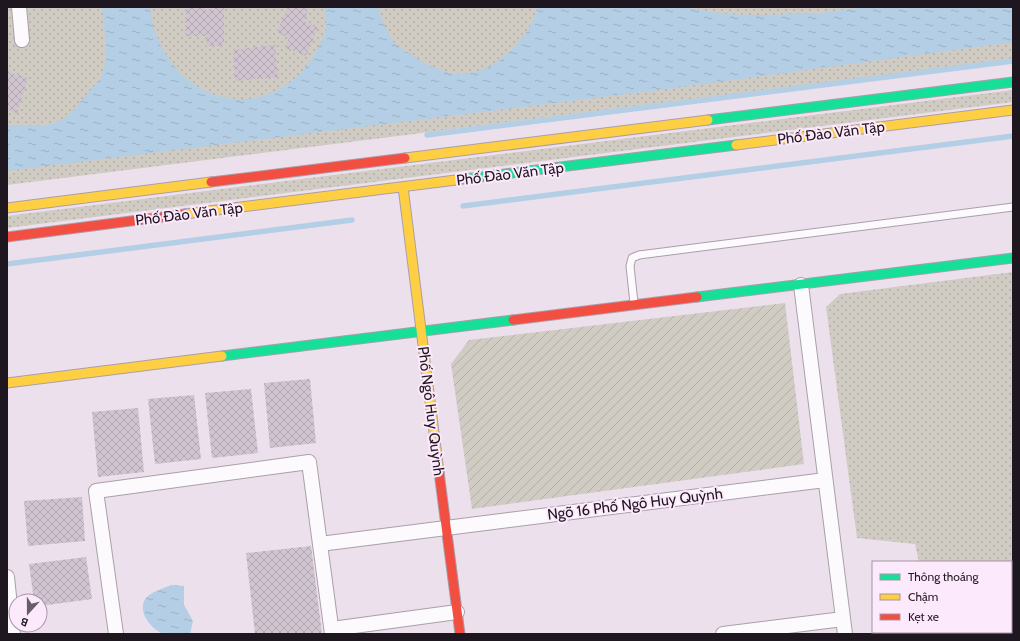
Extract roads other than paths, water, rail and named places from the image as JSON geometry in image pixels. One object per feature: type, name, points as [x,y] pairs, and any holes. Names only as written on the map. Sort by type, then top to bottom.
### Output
[{"type":"main road","name":"Phố Đào Văn Tập","points":[[7,208],[1013,82]]},
{"type":"main road","name":"Phố Đào Văn Tập","points":[[7,237],[1013,110]]},
{"type":"main road","name":"Phố Ngô Huy Quỳnh","points":[[403,187],[460,634]]},
{"type":"main road","points":[[7,383],[1013,258]]},
{"type":"street","points":[[19,7],[22,40]]},
{"type":"street","points":[[801,284],[844,634]]},
{"type":"street","points":[[116,634],[96,491],[309,462],[332,631],[457,612]]},
{"type":"street","name":"Ngõ 16 Phố Ngô Huy Quỳnh","points":[[320,544],[825,480]]},
{"type":"street","points":[[7,577],[14,634]]},
{"type":"street","points":[[723,634],[843,619]]},
{"type":"lane","points":[[635,305],[630,266],[632,258],[639,255],[1013,207]]},
{"type":"water","points":[[102,7],[150,7],[154,28],[162,47],[173,64],[187,78],[203,90],[222,97],[242,99],[263,96],[277,90],[290,83],[301,73],[310,61],[326,31],[324,7],[378,7],[388,33],[397,45],[429,65],[443,71],[456,74],[481,70],[505,56],[527,32],[535,17],[537,7],[682,7],[725,14],[764,15],[821,13],[865,7],[1013,7],[1013,42],[667,89],[7,171],[7,125],[43,126],[60,121],[71,113],[101,78],[105,64],[105,36]]},
{"type":"water","points":[[171,585],[184,586],[184,605],[193,621],[190,634],[165,634],[160,632],[150,624],[144,613],[144,601],[148,596]]},
{"type":"waterway","points":[[427,135],[1013,61]]},
{"type":"waterway","points":[[463,206],[1013,136]]},
{"type":"waterway","points":[[7,264],[352,220]]}]
